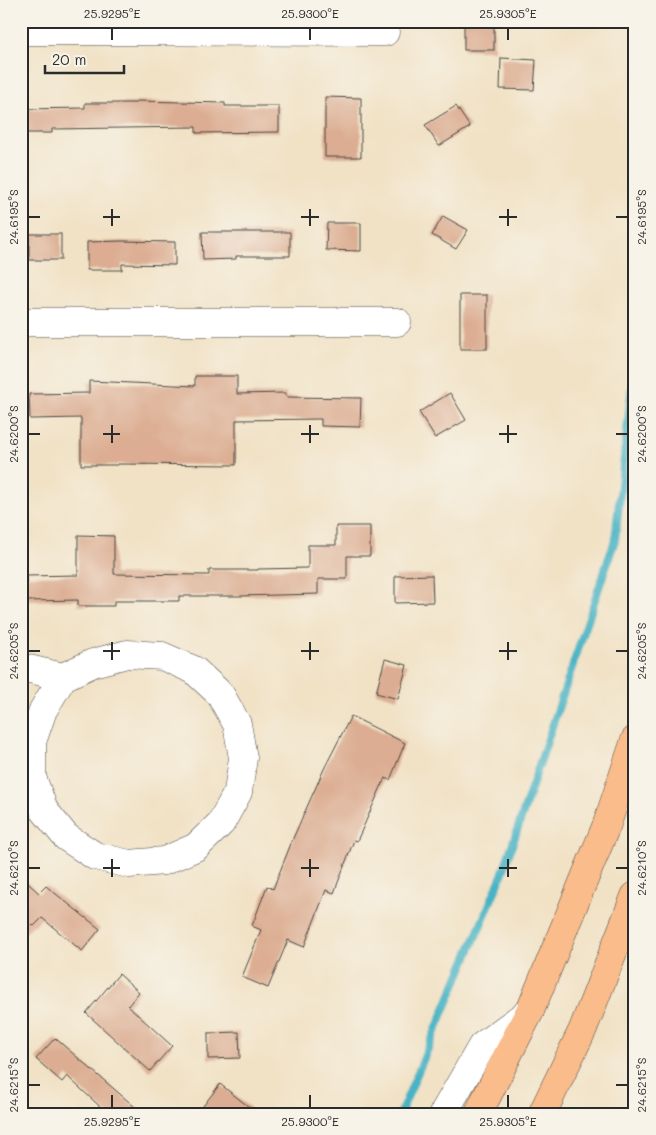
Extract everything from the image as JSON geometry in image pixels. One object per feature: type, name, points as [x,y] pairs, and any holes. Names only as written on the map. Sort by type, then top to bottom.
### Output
[{"type":"main road","points":[[478,1114],[530,1011],[607,824],[635,740]]},
{"type":"main road","points":[[542,1114],[583,1030],[635,896]]},
{"type":"street","points":[[21,31],[385,32]]},
{"type":"street","points":[[21,322],[397,322]]},
{"type":"street","points":[[21,667],[63,677],[93,663],[128,654],[162,656],[194,670],[220,694],[237,724],[243,758],[238,792],[221,823],[196,847],[164,861],[129,864],[95,856],[66,837],[44,810],[32,777],[32,742],[43,710],[63,677]]},
{"type":"street","points":[[443,1114],[482,1046],[530,1011]]},
{"type":"building","points":[[464,21],[494,21],[494,50],[464,50]]},
{"type":"building","points":[[501,58],[536,60],[534,90],[500,89]]},
{"type":"building","points":[[325,97],[361,98],[361,157],[325,157]]},
{"type":"building","points":[[136,101],[225,103],[225,106],[279,106],[279,132],[196,133],[196,127],[52,129],[52,133],[22,133],[22,109],[85,108],[85,103],[136,103]]},
{"type":"building","points":[[456,106],[470,127],[439,146],[425,125]]},
{"type":"building","points":[[443,216],[468,230],[456,249],[432,235]]},
{"type":"building","points":[[327,223],[361,223],[361,251],[326,250]]},
{"type":"building","points":[[202,232],[290,232],[290,256],[236,256],[236,259],[203,260]]},
{"type":"building","points":[[29,234],[61,234],[61,260],[29,260]]},
{"type":"building","points":[[87,242],[175,242],[175,265],[122,264],[122,270],[87,270]]},
{"type":"building","points":[[460,295],[487,295],[487,349],[460,349]]},
{"type":"building","points":[[195,376],[237,376],[237,394],[286,393],[286,397],[361,398],[360,427],[321,426],[321,419],[236,420],[236,465],[81,465],[81,418],[30,419],[29,394],[89,393],[89,381],[195,386]]},
{"type":"building","points":[[450,393],[466,420],[435,438],[419,412]]},
{"type":"building","points":[[336,526],[370,526],[370,556],[347,556],[347,579],[318,579],[318,594],[179,596],[179,601],[114,601],[114,606],[78,606],[78,600],[27,601],[26,576],[78,575],[78,535],[114,536],[114,574],[209,575],[209,570],[308,568],[308,545],[336,545]]},
{"type":"building","points":[[432,575],[433,602],[395,603],[395,576]]},
{"type":"building","points":[[385,659],[407,665],[398,699],[376,693]]},
{"type":"building","points":[[351,716],[405,743],[390,780],[385,778],[357,841],[354,840],[334,893],[326,890],[304,947],[288,940],[268,988],[242,977],[261,930],[252,926],[267,886],[273,889],[324,769]]},
{"type":"building","points":[[21,877],[39,893],[46,886],[100,929],[82,951],[42,918],[21,938]]},
{"type":"building","points":[[119,974],[139,992],[128,1006],[172,1046],[150,1071],[86,1013]]},
{"type":"building","points":[[239,1032],[240,1058],[208,1059],[208,1033]]},
{"type":"building","points":[[55,1038],[143,1114],[108,1114],[67,1076],[62,1082],[36,1059]]},
{"type":"building","points":[[220,1084],[258,1114],[197,1114]]},
{"type":"waterway","points":[[400,1114],[502,875],[615,540],[635,358]]}]
